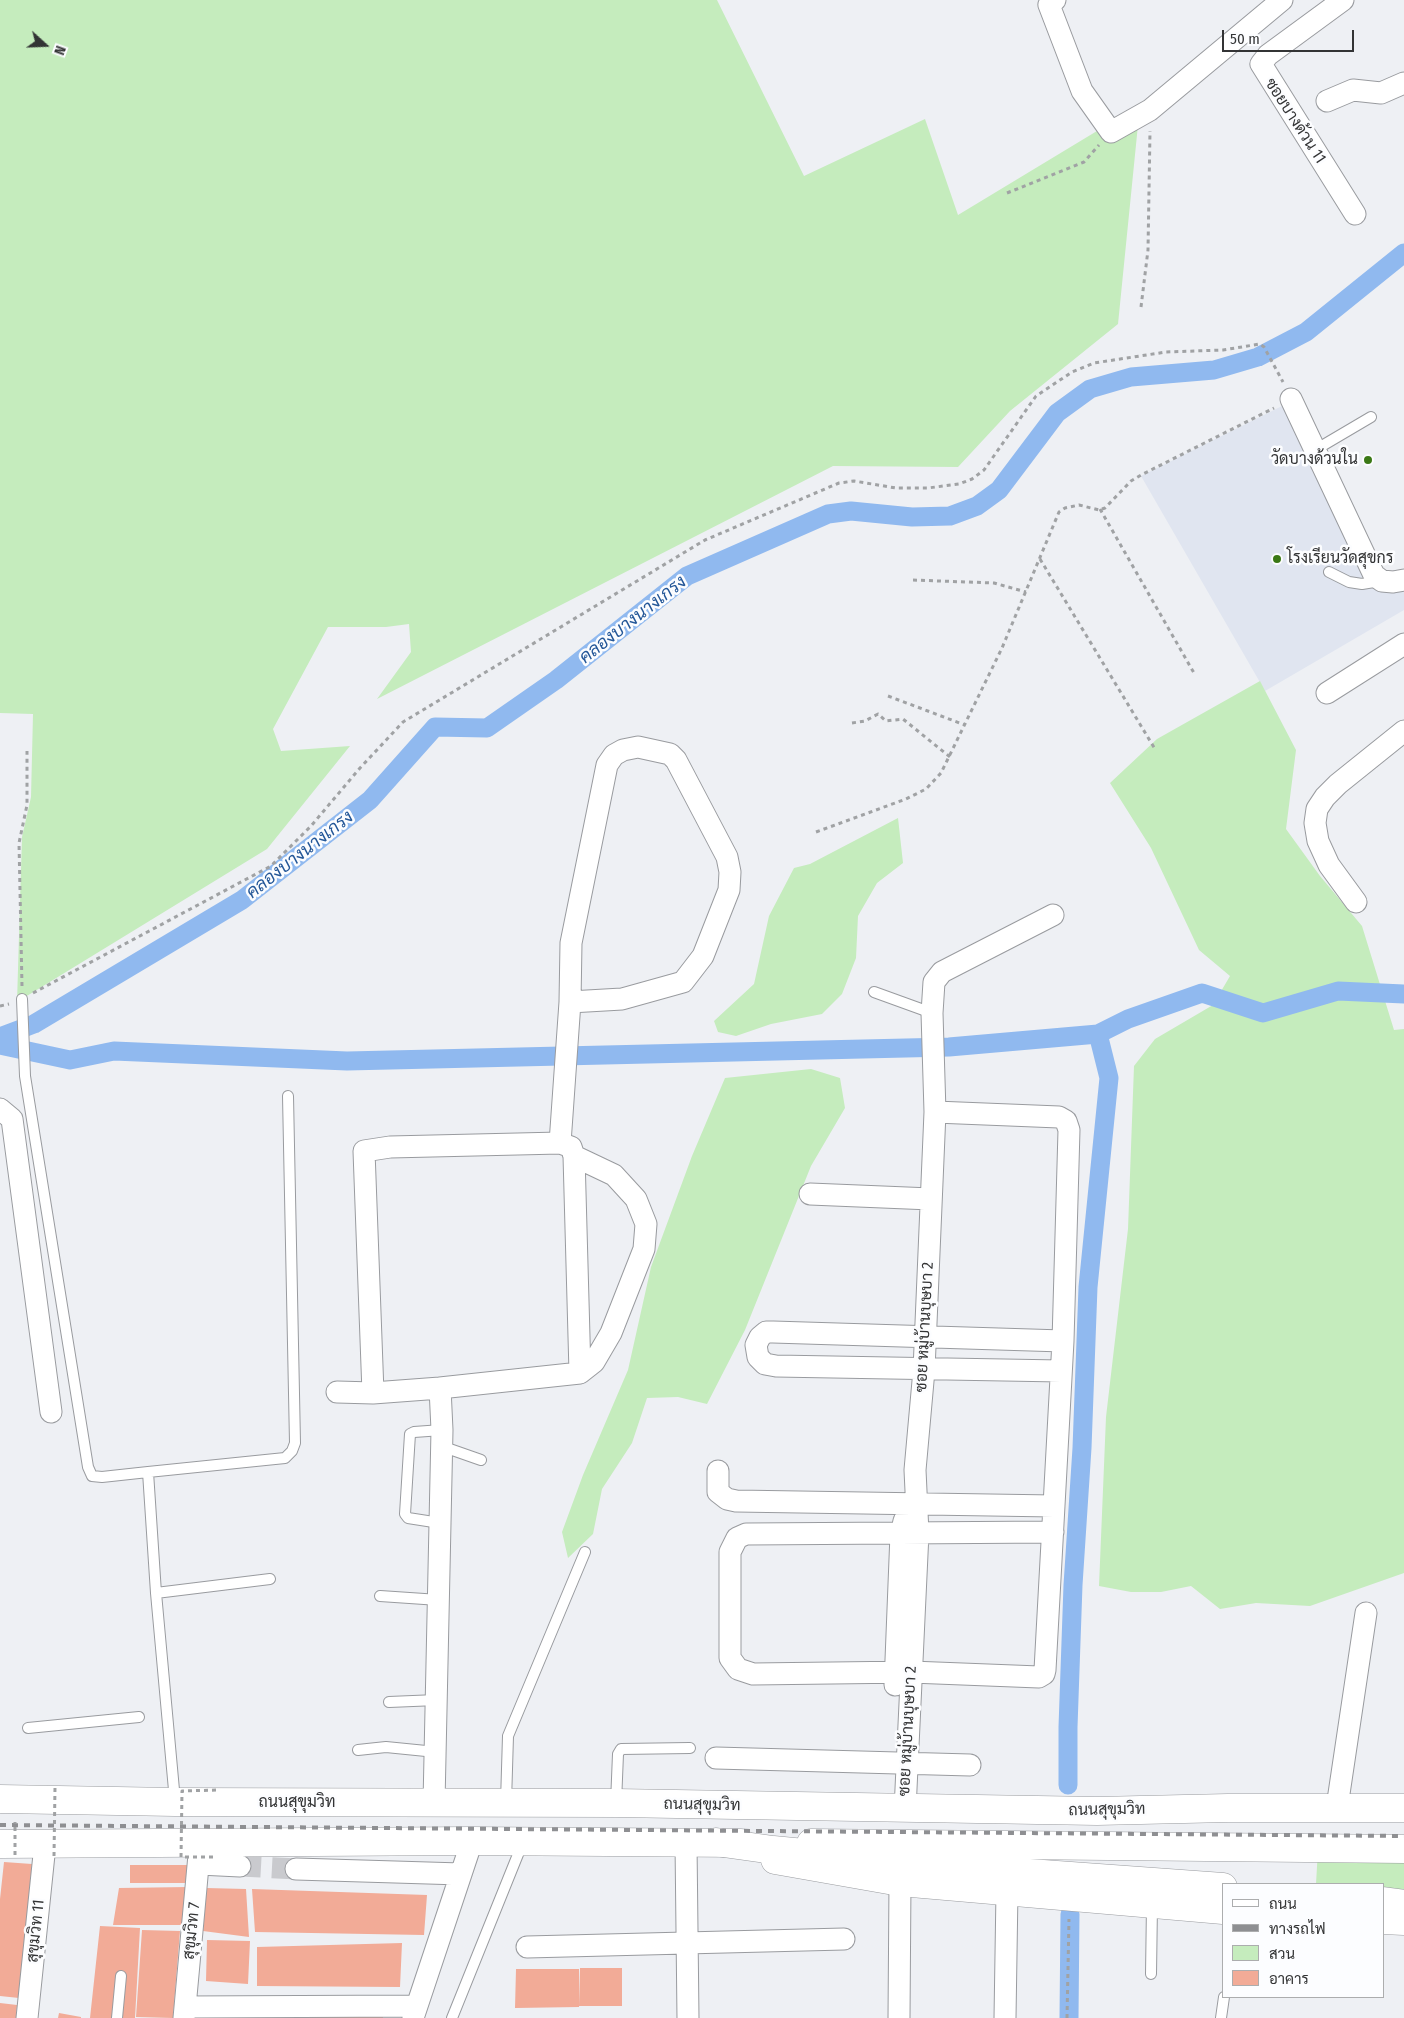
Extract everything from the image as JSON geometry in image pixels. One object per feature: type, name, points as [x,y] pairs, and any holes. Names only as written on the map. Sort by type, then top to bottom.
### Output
[{"type":"highway","name":"ถนนสุขุมวิท","points":[[0,1799],[175,1802],[616,1803],[1097,1811],[1337,1807],[1404,1808]]},
{"type":"highway","points":[[616,1803],[618,1842]]},
{"type":"highway","points":[[10,1841],[50,1850],[204,1855],[472,1841],[1404,1849]]},
{"type":"highway","points":[[698,1843],[853,1876],[900,1882],[1222,1910]]},
{"type":"highway","points":[[698,1843],[960,1868],[1222,1888]]},
{"type":"highway","points":[[1384,1901],[1404,1904]]},
{"type":"highway","points":[[1384,1920],[1404,1921]]},
{"type":"street","points":[[1055,0],[1049,5],[1082,90],[1111,132],[1150,110],[1282,0]]},
{"type":"street","name":"ซอยบางด้วน 11","points":[[1343,0],[1268,55],[1261,64],[1355,214]]},
{"type":"street","points":[[1327,101],[1353,90],[1382,93],[1404,83]]},
{"type":"street","points":[[1291,400],[1374,575],[1382,581],[1404,580]]},
{"type":"street","points":[[1327,693],[1404,644]]},
{"type":"street","points":[[1356,902],[1329,865],[1318,841],[1314,823],[1317,809],[1325,797],[1338,784],[1404,732]]},
{"type":"street","points":[[570,1002],[622,999],[683,982],[703,956],[729,890],[730,872],[727,857],[676,760],[670,754],[638,747],[622,750],[614,754],[607,765],[571,943],[570,1002],[565,1046],[565,1068],[567,1150],[580,1374]]},
{"type":"street","name":"ซอย หมู่บ้านบุษบา 2","points":[[898,1809],[910,1534],[924,1370],[935,1112],[932,1023],[934,982],[942,972],[1053,915]]},
{"type":"street","points":[[0,1109],[12,1119],[51,1412]]},
{"type":"street","points":[[935,1112],[1059,1117],[1066,1121],[1070,1130],[1063,1342],[1044,1674],[1039,1677],[903,1672],[753,1674],[738,1669],[730,1658],[730,1552],[736,1538],[746,1534],[1052,1532]]},
{"type":"street","points":[[337,1392],[373,1393],[580,1374],[594,1362],[611,1333],[644,1249],[646,1224],[636,1199],[614,1175],[567,1150],[390,1148],[364,1151],[373,1393]]},
{"type":"street","points":[[810,1194],[931,1199]]},
{"type":"street","points":[[1061,1371],[776,1366],[765,1364],[758,1357],[756,1345],[760,1337],[766,1332],[1063,1342]]},
{"type":"street","points":[[434,1803],[440,1523],[440,1388]]},
{"type":"street","points":[[718,1470],[718,1492],[727,1499],[912,1505],[1054,1506]]},
{"type":"street","points":[[1337,1807],[1366,1613]]},
{"type":"street","points":[[716,1758],[970,1765]]},
{"type":"street","points":[[184,2013],[415,2012],[472,1841]]},
{"type":"street","points":[[688,2018],[687,1943],[698,1843]]},
{"type":"street","name":"สุขุมวิท 11","points":[[27,2018],[50,1850]]},
{"type":"street","points":[[204,1855],[240,1866]]},
{"type":"street","name":"สุขุมวิท 7","points":[[184,2013],[204,1855]]},
{"type":"street","points":[[296,1869],[461,1874]]},
{"type":"street","points":[[899,2018],[900,1882]]},
{"type":"street","points":[[1005,2018],[1007,1891]]},
{"type":"street","points":[[527,1946],[844,1939]]},
{"type":"lane","points":[[1315,450],[1371,417]]},
{"type":"lane","points":[[1329,572],[1349,582],[1362,584],[1382,581]]},
{"type":"lane","points":[[874,992],[932,1023]]},
{"type":"lane","points":[[21,1001],[25,1076],[88,1467],[92,1476],[102,1477],[284,1458],[292,1451],[295,1442],[288,1096]]},
{"type":"lane","points":[[440,1523],[408,1518],[405,1514],[410,1434],[414,1432],[441,1438],[481,1460]]},
{"type":"lane","points":[[148,1472],[156,1593],[160,1714],[175,1802]]},
{"type":"lane","points":[[506,1802],[508,1736],[585,1552]]},
{"type":"lane","points":[[156,1593],[270,1579]]},
{"type":"lane","points":[[380,1596],[438,1600]]},
{"type":"lane","points":[[389,1702],[437,1700]]},
{"type":"lane","points":[[28,1728],[139,1717]]},
{"type":"lane","points":[[358,1750],[386,1746],[436,1752]]},
{"type":"lane","points":[[616,1803],[618,1754],[621,1749],[690,1748]]},
{"type":"lane","points":[[452,2018],[523,1842]]},
{"type":"lane","points":[[1151,1974],[1152,1904]]},
{"type":"lane","points":[[117,2018],[121,1976]]},
{"type":"lane","points":[[1221,2018],[1224,1998]]},
{"type":"path","points":[[1141,307],[1148,250],[1150,110]]},
{"type":"path","points":[[1006,193],[1084,162],[1111,132]]},
{"type":"path","points":[[0,1006],[21,1001],[271,866],[311,826],[360,768],[403,722],[705,540],[839,483],[854,481],[896,488],[928,488],[959,484],[972,479],[987,466],[1036,396],[1045,388],[1083,366],[1166,352],[1223,350],[1260,344],[1279,373]]},
{"type":"path","points":[[816,832],[926,789],[941,773],[1026,592],[1059,512],[1065,508],[1079,505],[1100,510],[1105,508],[1131,481],[1141,475],[1291,400]]},
{"type":"path","points":[[1100,510],[1194,673]]},
{"type":"path","points":[[1040,558],[1155,749]]},
{"type":"path","points":[[913,580],[994,583],[1026,592]]},
{"type":"path","points":[[888,696],[965,725]]},
{"type":"path","points":[[852,723],[865,721],[878,714],[886,721],[903,719],[950,757]]},
{"type":"path","points":[[21,1001],[22,889],[20,843],[26,805],[27,752]]},
{"type":"path","points":[[50,1850],[55,1786]]},
{"type":"path","points":[[204,1855],[181,1857],[182,1791],[218,1790]]},
{"type":"path","points":[[1067,2018],[1070,1896]]},
{"type":"shaded area","name":"โรงเรียนวัดสุขกร","points":[[1286,404],[1357,545],[1399,584],[1404,593],[1404,610],[1265,691],[1141,476]]},
{"type":"green space","points":[[0,0],[717,0],[804,176],[925,119],[958,215],[1140,105],[1118,324],[1010,411],[958,467],[833,466],[377,699],[411,652],[409,624],[386,627],[328,627],[273,729],[281,751],[350,746],[267,849],[17,1002],[22,837],[31,797],[33,714],[0,713]]},
{"type":"green space","points":[[1260,681],[1296,750],[1286,829],[1320,876],[1362,926],[1394,1030],[1404,1029],[1404,1573],[1310,1606],[1256,1603],[1220,1609],[1191,1586],[1161,1592],[1131,1592],[1099,1586],[1106,1417],[1128,1229],[1134,1066],[1155,1039],[1213,1005],[1230,976],[1199,950],[1151,848],[1110,783],[1157,739]]},
{"type":"green space","points":[[898,818],[903,863],[877,883],[858,916],[856,958],[842,994],[822,1014],[771,1024],[736,1036],[718,1032],[714,1021],[754,984],[769,916],[794,868],[810,864]]},
{"type":"green space","points":[[811,1069],[840,1078],[845,1108],[811,1166],[745,1330],[707,1404],[678,1397],[647,1398],[632,1443],[602,1489],[593,1534],[568,1558],[562,1532],[583,1475],[628,1370],[651,1267],[692,1156],[725,1078]]},
{"type":"green space","points":[[1318,1849],[1404,1849],[1404,1904],[1384,1901],[1384,1883],[1316,1883]]},
{"type":"building","points":[[4,1862],[32,1864],[19,1998],[0,1996],[0,1899]]},
{"type":"building","points":[[130,1865],[187,1865],[187,1883],[130,1883]]},
{"type":"building","points":[[188,1887],[184,1925],[113,1925],[119,1888]]},
{"type":"building","points":[[206,1888],[246,1889],[249,1937],[203,1931]]},
{"type":"building","points":[[252,1889],[427,1895],[424,1935],[255,1932]]},
{"type":"building","points":[[100,1926],[140,1928],[135,2018],[90,2018]]},
{"type":"building","points":[[142,1930],[180,1931],[173,2018],[136,2017]]},
{"type":"building","points":[[207,1940],[250,1941],[248,1984],[206,1981]]},
{"type":"building","points":[[402,1943],[400,1987],[257,1986],[257,1947]]},
{"type":"building","points":[[580,1968],[622,1968],[622,2006],[579,2006]]},
{"type":"building","points":[[516,1969],[579,1969],[579,2007],[515,2008]]},
{"type":"building","points":[[0,2003],[17,2005],[16,2018],[0,2018]]},
{"type":"building","points":[[59,2013],[81,2017],[81,2018],[58,2018]]},
{"type":"building","points":[[297,2016],[383,2016],[383,2018],[297,2018]]},
{"type":"waterway","name":"คลองบางนางเกรง","points":[[0,1037],[34,1024],[242,900],[370,800],[435,727],[487,728],[556,680],[687,576],[828,514],[851,511],[912,517],[950,516],[977,506],[999,490],[1057,413],[1090,389],[1131,377],[1214,370],[1258,357],[1306,332],[1404,253]]},
{"type":"waterway","points":[[0,1045],[70,1060],[114,1051],[347,1061],[949,1047],[1098,1034],[1128,1019],[1202,993],[1263,1013],[1338,991],[1404,994]]},
{"type":"waterway","points":[[1068,1785],[1073,1585],[1082,1448],[1088,1287],[1109,1078],[1098,1034]]},
{"type":"waterway","points":[[1069,2018],[1070,1914]]},
{"type":"tunnel","points":[[240,1866],[296,1869]]},
{"type":"railway","points":[[0,1825],[1404,1836]]},
{"type":"place","name":"วัดบางด้วนใน","points":[[1368,460]]},
{"type":"place","name":"โรงเรียนวัดสุขกร","points":[[1277,559]]}]
